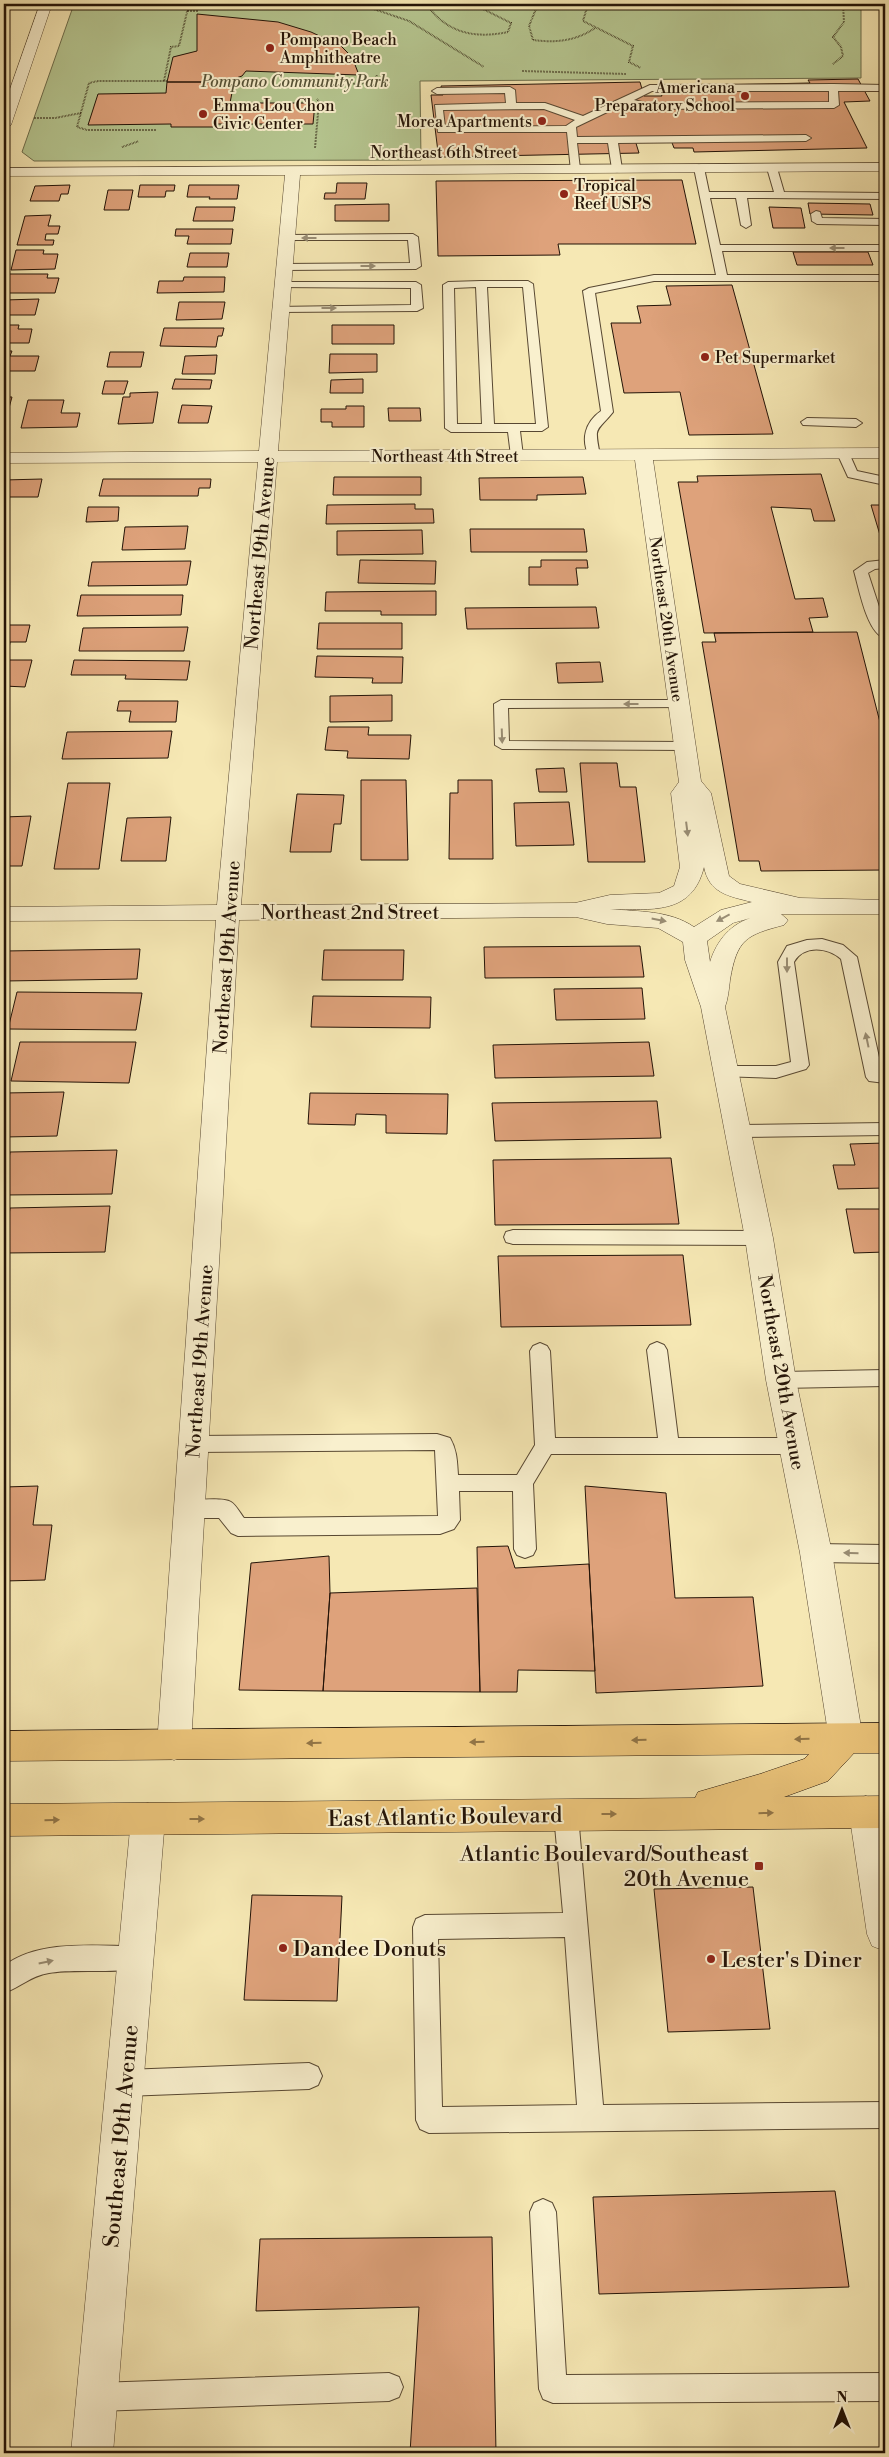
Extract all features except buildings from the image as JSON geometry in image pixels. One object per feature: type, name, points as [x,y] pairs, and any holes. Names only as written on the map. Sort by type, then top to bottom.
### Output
[{"type":"main road","points":[[4,1746],[885,1738]]},
{"type":"main road","points":[[665,1814],[760,1790],[816,1770],[846,1739]]},
{"type":"main road","name":"East Atlantic Boulevard","points":[[4,1820],[876,1812]]},
{"type":"street","points":[[4,125],[7,105],[46,4]]},
{"type":"street","name":"Northeast 6th Street","points":[[4,172],[885,167]]},
{"type":"street","name":"Northeast 19th Avenue","points":[[174,1745],[228,912],[293,171]]},
{"type":"street","name":"Northeast 4th Street","points":[[4,458],[885,453]]},
{"type":"street","name":"Northeast 20th Avenue","points":[[643,455],[690,783],[700,793],[715,867],[723,885],[750,896],[767,897],[805,907]]},
{"type":"street","name":"Northeast 20th Avenue","points":[[673,898],[681,893],[691,878],[692,867],[682,793],[690,783]]},
{"type":"street","name":"Northeast 2nd Street","points":[[576,910],[608,902],[659,902],[673,898]]},
{"type":"street","points":[[713,1007],[722,955],[730,942],[752,924],[777,920],[805,907]]},
{"type":"street","points":[[713,1007],[697,960],[695,939],[718,920],[730,914],[754,909],[885,907]]},
{"type":"street","name":"Northeast 2nd Street","points":[[4,914],[576,910],[609,917],[637,917],[667,922],[680,927],[695,939]]},
{"type":"street","name":"Northeast 20th Avenue","points":[[713,1007],[759,1238],[781,1380],[816,1553],[846,1739]]},
{"type":"street","points":[[876,1812],[885,1934]]},
{"type":"street","name":"Southeast 19th Avenue","points":[[92,2453],[148,1819]]},
{"type":"lane","points":[[575,169],[571,126],[650,88],[885,88]]},
{"type":"lane","points":[[626,100],[645,106],[834,105],[833,88]]},
{"type":"lane","points":[[437,91],[510,90],[511,106]]},
{"type":"lane","points":[[571,129],[440,130],[438,107],[545,106],[584,120]]},
{"type":"lane","points":[[572,140],[806,138]]},
{"type":"lane","points":[[613,140],[617,169]]},
{"type":"lane","points":[[699,168],[722,278]]},
{"type":"lane","points":[[772,168],[780,195]]},
{"type":"lane","points":[[705,195],[780,195],[839,209],[861,209],[885,196]]},
{"type":"lane","points":[[741,195],[746,226]]},
{"type":"lane","points":[[814,204],[817,222],[839,209],[861,209],[885,222]]},
{"type":"lane","points":[[282,287],[416,266],[413,238],[287,238]]},
{"type":"lane","points":[[715,248],[885,248]]},
{"type":"lane","points":[[594,455],[590,431],[598,418],[606,412],[589,291],[654,278],[885,278]]},
{"type":"lane","points":[[481,284],[488,428]]},
{"type":"lane","points":[[481,284],[528,284],[542,427],[451,428],[448,285],[481,284]]},
{"type":"lane","points":[[416,285],[417,308],[282,287],[416,285]]},
{"type":"lane","points":[[807,422],[856,423]]},
{"type":"lane","points":[[514,428],[517,456]]},
{"type":"lane","points":[[844,453],[852,474],[885,481]]},
{"type":"lane","points":[[885,564],[872,565],[861,571],[876,622],[885,634]]},
{"type":"lane","points":[[680,704],[502,704],[502,745],[686,746]]},
{"type":"lane","points":[[725,1072],[776,1072],[800,1065],[786,962],[793,950],[813,944],[835,948],[849,957],[875,1077],[885,1077]]},
{"type":"lane","points":[[738,1130],[885,1130]]},
{"type":"lane","points":[[513,1237],[759,1238]]},
{"type":"lane","points":[[657,1350],[669,1446]]},
{"type":"lane","points":[[525,1549],[522,1483],[545,1446],[540,1351]]},
{"type":"lane","points":[[781,1380],[885,1378]]},
{"type":"lane","points":[[190,1509],[225,1509],[238,1527],[440,1526],[449,1520],[446,1451],[443,1444],[437,1442],[194,1444]]},
{"type":"lane","points":[[545,1446],[793,1446]]},
{"type":"lane","points":[[448,1483],[522,1483]]},
{"type":"lane","points":[[816,1553],[885,1554]]},
{"type":"lane","points":[[566,1815],[591,2118]]},
{"type":"lane","points":[[576,1925],[424,1927],[429,2120],[885,2115]]},
{"type":"lane","points":[[4,1981],[11,1973],[47,1961],[136,1958]]},
{"type":"lane","points":[[125,2083],[308,2076]]},
{"type":"lane","points":[[543,2212],[553,2389],[885,2387]]},
{"type":"lane","points":[[97,2397],[390,2387]]},
{"type":"path","points":[[164,80],[172,47],[179,46],[187,11],[193,4]]},
{"type":"path","points":[[221,4],[222,8]]},
{"type":"path","points":[[304,7],[308,4]]},
{"type":"path","points":[[359,4],[409,21],[485,68],[490,69]]},
{"type":"path","points":[[426,4],[434,18],[454,31],[499,35],[508,32],[511,23],[473,4]]},
{"type":"path","points":[[538,4],[528,28],[533,40],[549,43],[574,39],[586,35],[595,28]]},
{"type":"path","points":[[588,4],[583,21],[633,46],[628,59],[629,62],[641,68]]},
{"type":"path","points":[[833,64],[843,56],[842,47],[833,37],[844,22],[843,4]]},
{"type":"path","points":[[187,11],[198,11]]},
{"type":"path","points":[[519,70],[629,74]]},
{"type":"path","points":[[329,83],[369,83],[375,80],[377,75]]},
{"type":"path","points":[[156,130],[83,130],[77,127],[89,84],[92,82],[168,80]]},
{"type":"path","points":[[31,118],[55,118],[81,113]]},
{"type":"green space","name":"Pompano Community Park","points":[[74,4],[861,4],[861,78],[420,81],[421,160],[34,161],[22,152]]},
{"type":"place","name":"Pompano Beach Amphitheatre","points":[[270,48]]},
{"type":"place","name":"Americana Preparatory School","points":[[745,96]]},
{"type":"place","name":"Emma Lou Chon Civic Center","points":[[203,114]]},
{"type":"place","name":"Morea Apartments","points":[[542,121]]},
{"type":"place","name":"Tropical Reef USPS","points":[[564,194]]},
{"type":"place","name":"Pet Supermarket","points":[[705,357]]},
{"type":"place","name":"Atlantic Boulevard/Southeast 20th Avenue","points":[[759,1866]]},
{"type":"place","name":"Dandee Donuts","points":[[283,1948]]},
{"type":"place","name":"Lester's Diner","points":[[711,1959]]}]
